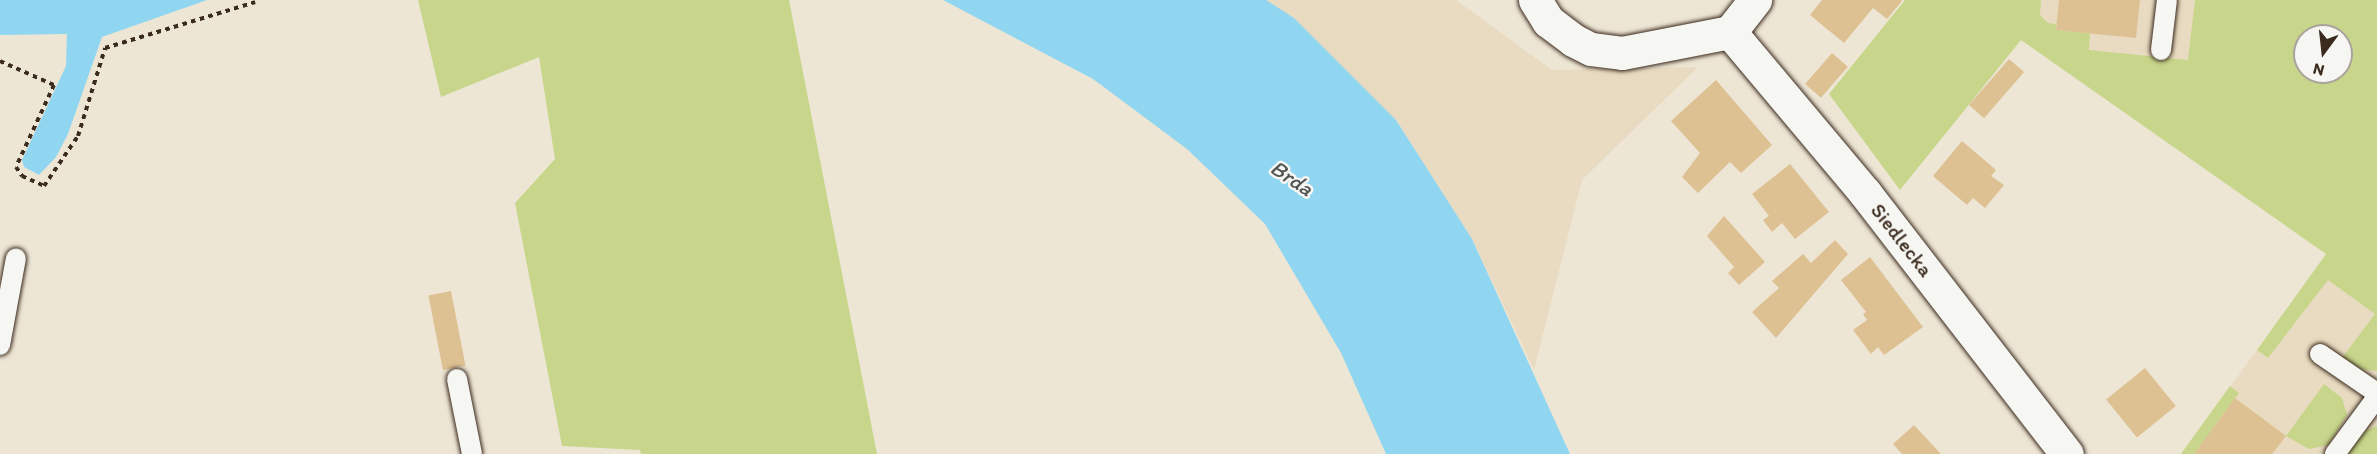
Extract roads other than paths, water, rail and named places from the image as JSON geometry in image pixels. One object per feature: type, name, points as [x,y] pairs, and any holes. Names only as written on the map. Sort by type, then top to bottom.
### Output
[{"type":"street","points":[[1535,0],[1560,32],[1591,49],[1606,53],[1647,50],[1730,32],[1755,0]]},
{"type":"street","name":"Siedlecka","points":[[1730,32],[1865,193],[2067,454]]},
{"type":"lane","points":[[2161,50],[2167,0]]},
{"type":"lane","points":[[0,345],[16,258]]},
{"type":"lane","points":[[2320,354],[2377,395],[2335,454]]},
{"type":"lane","points":[[457,379],[472,454]]},
{"type":"water","points":[[0,0],[207,0],[102,37],[68,134],[56,157],[39,175],[24,167],[22,160],[66,66],[67,34],[0,35]]},
{"type":"water","name":"Brda","points":[[943,0],[1266,0],[1294,18],[1396,120],[1472,239],[1570,454],[1386,454],[1341,353],[1265,224],[1187,149],[1093,79]]}]
